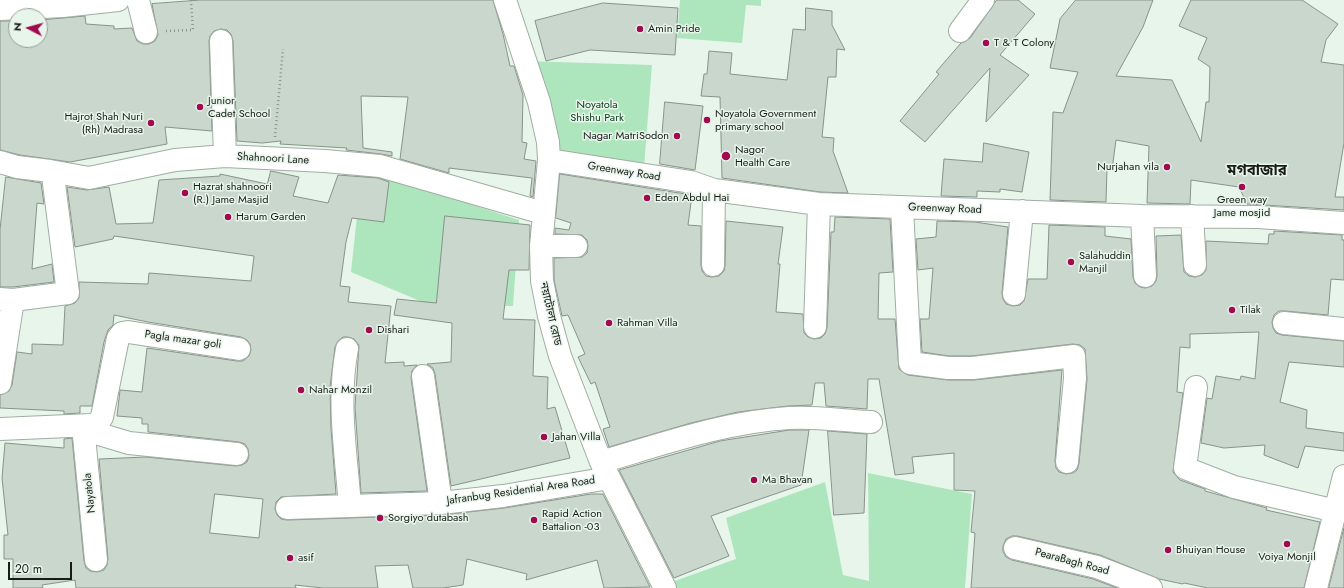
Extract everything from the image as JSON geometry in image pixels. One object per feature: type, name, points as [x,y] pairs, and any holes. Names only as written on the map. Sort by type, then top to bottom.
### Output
[{"type":"street","points":[[0,9],[27,4],[118,0]]},
{"type":"street","points":[[138,0],[146,32]]},
{"type":"street","points":[[960,31],[983,0]]},
{"type":"street","name":"নয়াটোলা রোড","points":[[511,2],[539,102],[549,160],[541,246],[542,281],[549,316],[560,356],[605,470],[665,588]]},
{"type":"street","points":[[220,41],[225,156]]},
{"type":"street","name":"Shahnoori Lane","points":[[0,162],[17,168],[50,171],[89,178],[175,160],[225,156],[325,161],[380,166],[543,213]]},
{"type":"street","name":"Greenway Road","points":[[549,160],[690,182],[714,190],[819,204],[1142,216],[1258,216],[1344,223]]},
{"type":"street","points":[[0,383],[6,300],[68,293],[53,176],[50,171]]},
{"type":"street","points":[[713,265],[714,190]]},
{"type":"street","points":[[815,327],[819,204]]},
{"type":"street","points":[[902,208],[910,363],[948,368],[973,368],[1074,356],[1076,378],[1067,462]]},
{"type":"street","points":[[1014,294],[1022,211]]},
{"type":"street","points":[[1142,216],[1144,276]]},
{"type":"street","points":[[1192,216],[1195,264]]},
{"type":"street","points":[[541,246],[576,246]]},
{"type":"street","points":[[1284,322],[1344,329]]},
{"type":"street","name":"Pagla mazar goli","points":[[87,425],[97,424],[102,417],[118,338],[122,333],[128,332],[239,349]]},
{"type":"street","points":[[347,349],[342,372],[350,506]]},
{"type":"street","points":[[423,376],[441,503]]},
{"type":"street","points":[[1196,387],[1185,468],[1234,487],[1336,511]]},
{"type":"street","name":"Jafranbug Residential Area Road","points":[[287,508],[441,503],[503,496],[605,470],[704,432],[747,422],[790,418],[871,422]]},
{"type":"street","points":[[0,429],[87,425],[99,434],[129,443],[238,454]]},
{"type":"street","name":"Nayatola","points":[[87,425],[96,560]]},
{"type":"street","points":[[1316,588],[1344,476]]},
{"type":"street","name":"PearaBagh Road","points":[[1015,548],[1097,567],[1151,588]]},
{"type":"path","points":[[146,32],[193,30],[191,0]]},
{"type":"path","points":[[273,159],[283,49]]},
{"type":"green space","points":[[680,0],[761,0],[761,6],[746,5],[742,43],[677,38]]},
{"type":"green space","name":"Noyatola Shishu Park","points":[[525,61],[652,65],[644,167],[538,152]]},
{"type":"green space","points":[[362,169],[519,220],[513,306],[432,306],[351,272]]},
{"type":"green space","points":[[868,473],[972,494],[965,588],[675,588],[672,582],[736,559],[726,518],[825,482],[843,575],[869,581]]},
{"type":"building","points":[[201,0],[493,0],[503,34],[510,66],[514,66],[523,95],[522,142],[527,143],[524,159],[536,161],[533,197],[530,196],[532,178],[449,168],[449,173],[400,159],[408,97],[361,96],[363,148],[392,152],[392,156],[346,150],[347,148],[280,144],[281,141],[262,143],[237,141],[233,41],[231,34],[227,30],[221,29],[214,31],[210,36],[209,41],[212,131],[165,127],[167,144],[70,162],[20,155],[0,150],[0,21],[8,21],[8,48],[48,48],[48,19],[85,16],[86,24],[114,26],[114,29],[132,28],[137,41],[143,44],[149,44],[155,41],[158,35],[152,4]]},
{"type":"building","points":[[997,0],[1018,0],[1035,14],[1000,55],[1029,75],[986,122],[990,68],[925,142],[900,121],[939,74],[936,72],[961,43],[970,38]]},
{"type":"building","points":[[1076,0],[1153,0],[1143,27],[1116,76],[1172,80],[1201,142],[1206,102],[1209,102],[1210,67],[1198,59],[1207,38],[1179,26],[1191,0],[1302,0],[1338,24],[1326,40],[1321,62],[1344,65],[1344,143],[1335,197],[1344,197],[1344,210],[1247,204],[1239,187],[1191,180],[1190,204],[1147,203],[1149,146],[1116,140],[1112,170],[1107,169],[1106,202],[1050,200],[1053,112],[1063,113],[1078,72],[1050,68],[1060,19]]},
{"type":"building","points":[[603,3],[678,8],[675,55],[590,50],[546,61],[535,21]]},
{"type":"building","points":[[806,8],[832,11],[832,25],[845,50],[837,49],[836,77],[828,77],[822,137],[834,138],[833,151],[848,193],[820,192],[722,178],[720,97],[701,96],[704,74],[707,74],[709,51],[732,53],[730,74],[787,80],[793,29],[805,30]]},
{"type":"building","name":"Nagar MatriSodon","points":[[665,102],[703,106],[695,170],[660,164]]},
{"type":"building","points":[[984,143],[1029,152],[1022,192],[1000,189],[1000,192],[977,191],[977,197],[941,196],[944,159],[982,162]]},
{"type":"building","points":[[271,171],[299,177],[293,196],[328,203],[338,175],[378,178],[389,182],[384,222],[352,218],[346,242],[340,286],[350,287],[348,302],[391,306],[385,363],[404,362],[404,366],[417,365],[412,371],[411,378],[427,491],[361,493],[355,407],[359,345],[354,339],[343,337],[338,341],[335,347],[330,387],[331,428],[336,494],[281,497],[276,502],[275,509],[277,515],[281,519],[287,520],[441,515],[504,508],[591,494],[603,494],[650,587],[604,588],[597,560],[526,580],[527,574],[467,559],[463,585],[443,588],[413,588],[408,565],[375,566],[378,588],[323,588],[295,585],[296,588],[76,588],[75,580],[42,585],[43,588],[13,588],[13,559],[4,559],[4,535],[8,535],[2,478],[5,443],[64,448],[64,439],[72,438],[84,561],[86,568],[90,571],[97,572],[104,570],[108,559],[99,459],[146,457],[236,466],[247,462],[249,456],[248,449],[245,444],[239,442],[148,432],[148,424],[142,424],[142,418],[117,416],[120,390],[142,392],[147,348],[243,361],[249,356],[251,350],[250,344],[247,340],[241,337],[114,315],[113,325],[108,330],[104,342],[92,406],[80,406],[80,413],[64,414],[64,411],[0,408],[0,395],[9,391],[12,385],[17,352],[32,354],[32,344],[63,345],[65,306],[75,303],[79,298],[79,282],[148,284],[149,273],[251,281],[254,256],[114,236],[113,239],[75,247],[67,187],[87,190],[109,187],[116,224],[153,223],[159,180],[220,176],[220,174],[267,184]],"holes":[[[215,494],[263,499],[259,538],[210,533]]]},
{"type":"building","points":[[560,174],[692,195],[688,225],[701,226],[701,265],[702,271],[706,276],[719,276],[724,271],[726,221],[783,227],[778,264],[780,264],[776,312],[803,314],[804,333],[808,337],[814,339],[821,338],[825,334],[827,328],[831,232],[834,232],[835,217],[890,219],[893,272],[879,273],[878,319],[895,319],[899,369],[908,375],[948,380],[974,380],[1062,370],[1055,461],[1056,468],[1059,472],[1066,474],[1073,473],[1077,470],[1079,463],[1087,379],[1085,349],[1080,345],[1073,344],[972,356],[949,356],[922,352],[920,319],[929,319],[933,268],[918,270],[916,239],[936,237],[937,221],[975,222],[1008,227],[1002,293],[1006,304],[1013,306],[1020,305],[1024,301],[1028,279],[1047,279],[1049,225],[1105,227],[1105,236],[1131,239],[1133,277],[1135,283],[1140,287],[1145,288],[1152,286],[1156,281],[1156,236],[1181,235],[1184,272],[1189,276],[1195,277],[1202,275],[1206,270],[1206,241],[1268,244],[1269,234],[1274,234],[1274,231],[1342,235],[1342,240],[1344,240],[1344,280],[1331,279],[1328,315],[1279,311],[1274,315],[1272,322],[1276,333],[1282,335],[1344,341],[1344,367],[1289,362],[1280,402],[1307,410],[1306,428],[1344,433],[1344,451],[1305,446],[1298,468],[1264,455],[1265,445],[1224,448],[1201,443],[1207,398],[1212,399],[1216,376],[1240,380],[1241,376],[1255,379],[1259,332],[1190,334],[1190,348],[1180,347],[1177,392],[1183,393],[1173,472],[1180,480],[1205,489],[1205,491],[1267,508],[1266,510],[1320,522],[1304,588],[1208,588],[1183,584],[1159,579],[1100,555],[1012,536],[1006,539],[1003,546],[1003,551],[1006,557],[1012,560],[1093,579],[1117,588],[971,588],[975,533],[971,532],[975,491],[954,490],[954,453],[912,457],[914,473],[895,475],[879,379],[868,379],[867,409],[826,406],[824,383],[815,383],[812,405],[788,406],[738,412],[691,423],[609,447],[603,429],[610,427],[595,382],[591,384],[578,357],[585,354],[568,315],[562,316],[554,280],[554,258],[582,257],[587,253],[588,246],[587,240],[582,235],[555,234],[555,228],[569,230],[571,223],[556,218]]},
{"type":"building","points":[[6,177],[41,183],[44,204],[37,203],[32,269],[52,264],[54,282],[0,287],[0,230]]},
{"type":"building","points":[[445,216],[530,225],[529,270],[509,270],[503,319],[535,320],[533,376],[548,377],[547,409],[555,407],[570,458],[451,486],[435,374],[433,368],[427,364],[451,362],[452,323],[394,315],[397,299],[436,303]]},
{"type":"building","points":[[790,430],[809,430],[801,485],[711,516],[729,556],[674,578],[619,470],[720,441]]},
{"type":"building","points":[[828,431],[867,434],[864,513],[834,515]]},
{"type":"building","points":[[1344,528],[1344,588],[1329,588]]},
{"type":"place","name":"Amin Pride","points":[[640,29]]},
{"type":"place","name":"T & T Colony","points":[[986,43]]},
{"type":"place","name":"Junior Cadet School","points":[[200,107]]},
{"type":"place","name":"Noyatola Government primary school","points":[[707,120]]},
{"type":"place","name":"Hajrot Shah Nuri (Rh) Madrasa","points":[[151,123]]},
{"type":"place","name":"Nagar MatriSodon","points":[[677,136]]},
{"type":"place","name":"Nagor Health Care","points":[[726,156]]},
{"type":"place","name":"Nurjahan vila","points":[[1167,167]]},
{"type":"place","name":"Green way Jame mosjid","points":[[1242,187]]},
{"type":"place","name":"Hazrat shahnoori (R.) Jame Masjid","points":[[185,193]]},
{"type":"place","name":"Eden Abdul Hai","points":[[647,198]]},
{"type":"place","name":"Harum Garden","points":[[228,217]]},
{"type":"place","name":"Salahuddin Manjil","points":[[1071,262]]},
{"type":"place","name":"Tilak","points":[[1232,310]]},
{"type":"place","name":"Rahman Villa","points":[[609,323]]},
{"type":"place","name":"Dishari","points":[[369,330]]},
{"type":"place","name":"Nahar Monzil","points":[[301,390]]},
{"type":"place","name":"Jahan Villa","points":[[544,437]]},
{"type":"place","name":"Ma Bhavan","points":[[754,480]]},
{"type":"place","name":"Sorgiyo dutabash","points":[[380,518]]},
{"type":"place","name":"Rapid Action Battalion -03","points":[[534,520]]},
{"type":"place","name":"Voiya Monjil","points":[[1287,544]]},
{"type":"place","name":"Bhuiyan House","points":[[1168,550]]},
{"type":"place","name":"asif","points":[[290,558]]},
{"type":"district","name":"মগবাজার","points":[[1257,171]]}]
